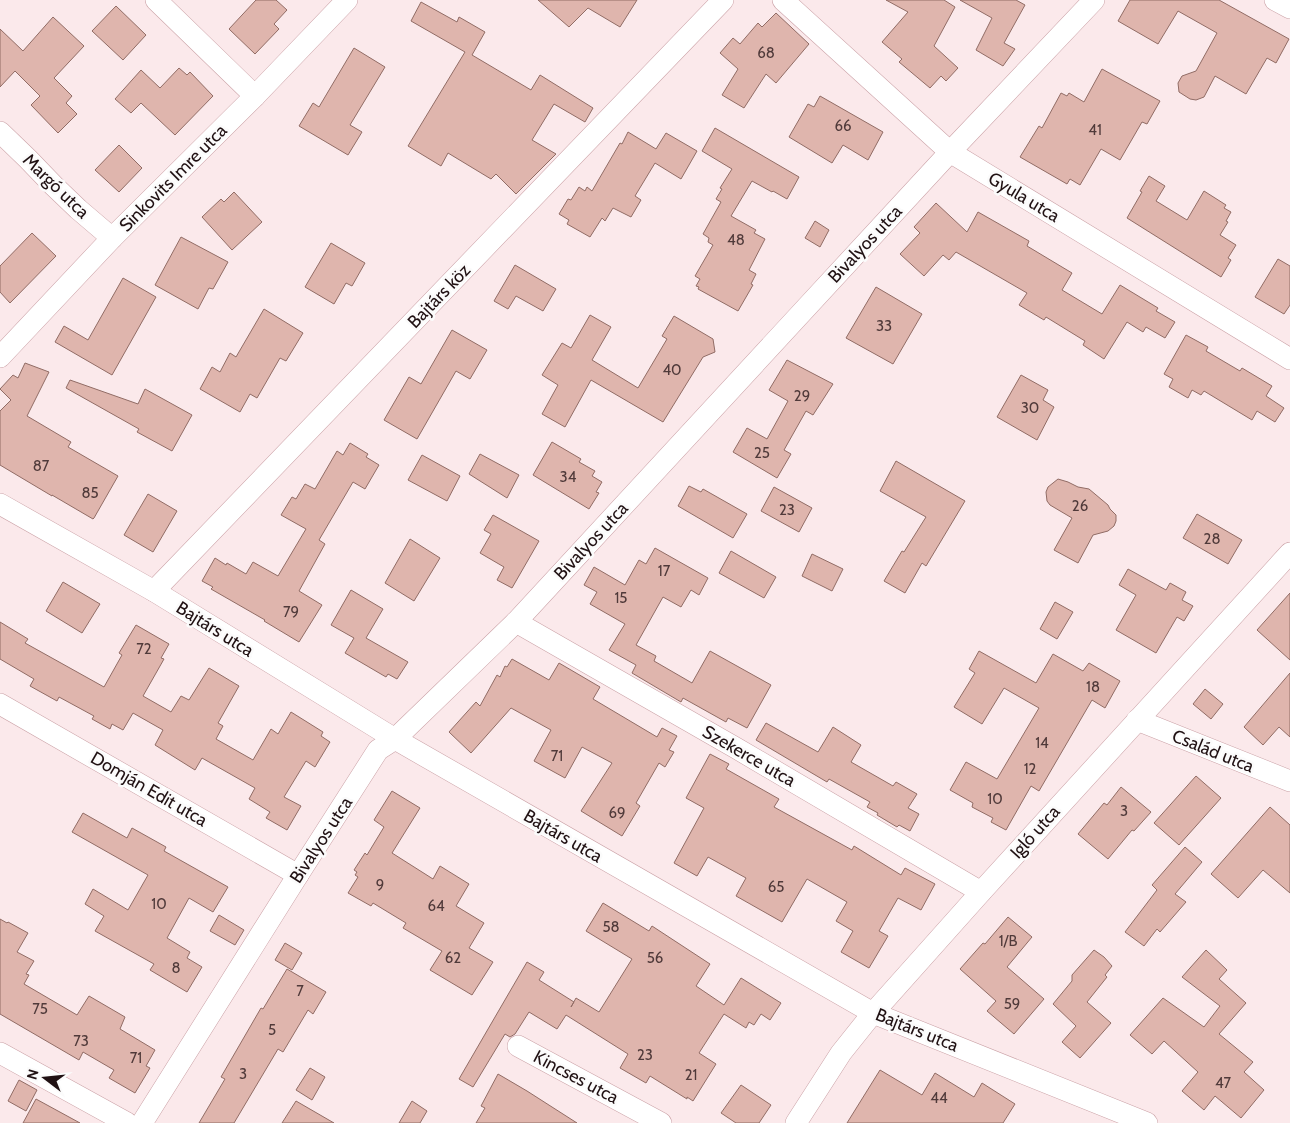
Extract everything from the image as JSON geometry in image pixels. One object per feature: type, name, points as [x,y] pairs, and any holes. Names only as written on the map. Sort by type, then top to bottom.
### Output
[{"type":"street","points":[[156,0],[256,96]]},
{"type":"street","name":"Sinkovits Imre utca","points":[[0,357],[112,238],[256,96],[347,0]]},
{"type":"street","name":"Bajtárs köz","points":[[154,591],[723,0]]},
{"type":"street","name":"Gyula utca","points":[[783,0],[950,152],[1290,359]]},
{"type":"street","name":"Bivalyos utca","points":[[142,1123],[378,750],[395,739],[516,622],[950,152],[1094,0]]},
{"type":"street","points":[[1275,0],[1290,8]]},
{"type":"street","name":"Margó utca","points":[[0,132],[78,209],[112,238]]},
{"type":"street","name":"Bajtárs utca","points":[[0,504],[154,591],[395,739],[873,1013],[1147,1123]]},
{"type":"street","name":"Igló utca","points":[[796,1123],[841,1053],[873,1013],[1290,553]]},
{"type":"street","name":"Szekerce utca","points":[[516,622],[981,892]]},
{"type":"street","name":"Domján Edit utca","points":[[0,704],[298,875]]},
{"type":"street","name":"Család utca","points":[[1137,720],[1290,781]]},
{"type":"street","name":"Kincses utca","points":[[518,1046],[661,1123]]},
{"type":"street","points":[[0,1053],[127,1123]]},
{"type":"building","points":[[256,0],[276,0],[287,10],[274,24],[279,29],[255,54],[229,29]]},
{"type":"building","points":[[538,0],[637,0],[620,27],[588,8],[569,27]]},
{"type":"building","points":[[886,0],[944,0],[955,7],[934,46],[958,68],[946,81],[941,76],[930,88],[899,62],[902,59],[882,42],[908,12]]},
{"type":"building","points":[[960,0],[1016,0],[1025,5],[1004,43],[1015,49],[1003,66],[976,50],[992,18]]},
{"type":"building","points":[[1130,0],[1219,0],[1289,39],[1276,63],[1267,58],[1246,94],[1215,76],[1204,97],[1196,100],[1190,99],[1179,92],[1178,83],[1182,76],[1196,71],[1217,33],[1178,11],[1158,44],[1118,21]]},
{"type":"building","points":[[421,2],[457,22],[459,17],[485,32],[472,55],[531,90],[540,75],[593,108],[585,122],[554,104],[532,140],[556,154],[516,194],[496,174],[491,179],[448,153],[441,166],[408,146],[465,52],[411,21]]},
{"type":"building","points":[[116,6],[146,35],[123,60],[92,31]]},
{"type":"building","points":[[776,13],[809,44],[776,83],[766,74],[744,108],[722,95],[738,69],[720,53],[733,38],[740,44],[758,23],[762,27]]},
{"type":"building","points":[[53,17],[84,46],[54,78],[72,96],[66,103],[77,114],[58,133],[31,105],[40,96],[15,71],[0,87],[0,29],[23,51]]},
{"type":"building","points":[[354,48],[385,67],[350,125],[362,132],[348,155],[299,126],[313,103],[319,107]]},
{"type":"building","points":[[179,68],[187,75],[190,72],[213,96],[175,135],[141,103],[131,113],[115,99],[141,70],[160,88]]},
{"type":"building","points":[[1102,69],[1160,101],[1147,124],[1142,122],[1120,160],[1101,149],[1080,185],[1070,179],[1067,184],[1020,157],[1039,126],[1042,128],[1061,93],[1067,96],[1069,93],[1084,102]]},
{"type":"building","points":[[820,96],[883,132],[868,160],[843,145],[832,163],[789,137],[808,104],[814,107]]},
{"type":"building","points":[[715,128],[799,177],[787,199],[752,181],[731,216],[756,230],[754,233],[765,239],[749,270],[756,274],[751,284],[753,285],[738,311],[698,289],[699,287],[696,286],[700,279],[695,276],[713,245],[708,242],[709,238],[703,234],[721,202],[716,199],[722,189],[720,188],[732,169],[702,151]]},
{"type":"building","points":[[628,132],[656,149],[666,133],[697,151],[681,179],[655,163],[635,196],[641,200],[631,217],[613,208],[605,221],[602,218],[590,237],[567,224],[569,220],[559,214],[568,199],[571,200],[579,187],[585,191],[587,187],[592,191]]},
{"type":"building","points":[[119,145],[142,168],[119,192],[95,170]]},
{"type":"building","points":[[1149,176],[1165,186],[1156,201],[1187,220],[1204,191],[1226,205],[1224,208],[1231,212],[1226,221],[1228,222],[1220,235],[1236,245],[1228,258],[1231,260],[1221,277],[1127,218]]},
{"type":"building","points":[[234,192],[262,222],[232,250],[202,217],[221,199],[224,202]]},
{"type":"building","points":[[936,203],[967,232],[978,212],[1029,241],[1027,246],[1072,273],[1062,290],[1102,314],[1120,285],[1158,308],[1156,311],[1175,322],[1165,338],[1146,327],[1143,332],[1127,322],[1104,359],[1083,345],[1085,341],[1046,317],[1044,320],[1019,305],[1027,293],[956,252],[949,260],[943,255],[924,276],[900,254],[920,233],[914,227]]},
{"type":"building","points":[[815,221],[829,230],[820,247],[805,238]]},
{"type":"building","points":[[32,233],[56,256],[10,303],[0,292],[0,266]]},
{"type":"building","points":[[181,237],[228,262],[213,289],[209,288],[198,309],[155,285]]},
{"type":"building","points":[[331,243],[365,263],[352,286],[346,283],[334,304],[305,287]]},
{"type":"building","points":[[1278,259],[1290,266],[1290,305],[1284,314],[1255,297]]},
{"type":"building","points":[[515,265],[556,289],[543,311],[516,296],[508,309],[494,301]]},
{"type":"building","points":[[123,278],[156,297],[112,375],[55,342],[64,326],[88,340]]},
{"type":"building","points":[[876,287],[922,314],[893,364],[846,338]]},
{"type":"building","points":[[264,309],[303,333],[286,361],[280,358],[257,398],[250,394],[240,412],[200,389],[212,367],[220,372],[230,353],[236,357]]},
{"type":"building","points":[[590,315],[611,327],[592,360],[638,388],[667,339],[662,336],[674,316],[713,339],[715,352],[703,357],[663,422],[591,380],[565,427],[542,414],[558,385],[542,375],[562,343],[571,348]]},
{"type":"building","points":[[452,330],[487,350],[470,379],[456,371],[417,439],[384,420],[409,377],[421,384]]},
{"type":"building","points":[[1186,335],[1208,347],[1206,351],[1240,371],[1242,368],[1272,386],[1266,396],[1284,408],[1275,422],[1257,411],[1252,420],[1204,391],[1201,395],[1192,390],[1188,398],[1169,387],[1173,379],[1164,374]]},
{"type":"building","points":[[787,360],[833,384],[813,415],[806,411],[784,450],[791,454],[777,478],[733,452],[747,428],[767,439],[788,401],[769,390]]},
{"type":"building","points":[[25,363],[49,372],[27,416],[71,442],[68,447],[118,476],[93,519],[0,465],[0,411],[11,400],[0,389],[13,375],[18,378]]},
{"type":"building","points":[[1021,375],[1048,390],[1043,400],[1054,407],[1037,440],[997,417]]},
{"type":"building","points":[[70,380],[138,404],[145,389],[192,415],[172,451],[137,432],[139,429],[66,388]]},
{"type":"building","points":[[552,442],[581,459],[579,462],[595,471],[592,476],[602,482],[596,492],[599,493],[589,509],[533,475]]},
{"type":"building","points":[[350,443],[368,454],[366,457],[379,465],[365,489],[353,482],[319,540],[325,544],[299,591],[322,605],[299,642],[211,589],[213,587],[202,581],[215,558],[246,574],[253,562],[278,576],[306,529],[281,515],[292,497],[296,499],[305,484],[315,489],[337,451],[343,455]]},
{"type":"building","points":[[480,454],[519,475],[507,498],[469,474]]},
{"type":"building","points":[[422,455],[460,476],[447,501],[408,480]]},
{"type":"building","points":[[896,461],[965,501],[926,566],[922,563],[905,593],[884,581],[926,517],[880,491]]},
{"type":"building","points":[[1058,479],[1089,489],[1108,505],[1116,515],[1114,526],[1108,531],[1093,535],[1078,563],[1054,550],[1072,518],[1050,505],[1047,501],[1046,492],[1048,487]]},
{"type":"building","points":[[689,486],[701,492],[703,489],[747,514],[733,538],[678,506]]},
{"type":"building","points":[[774,487],[812,508],[799,532],[761,511]]},
{"type":"building","points":[[148,494],[177,511],[153,552],[124,535]]},
{"type":"building","points":[[1197,514],[1242,540],[1228,564],[1183,538]]},
{"type":"building","points":[[493,515],[539,541],[512,588],[497,580],[504,567],[480,553],[491,534],[484,530]]},
{"type":"building","points":[[410,539],[440,558],[414,601],[385,583]]},
{"type":"building","points":[[655,548],[708,578],[699,595],[691,590],[681,607],[663,597],[636,645],[656,656],[654,661],[692,683],[710,651],[771,685],[747,728],[728,718],[726,722],[683,698],[681,702],[632,673],[636,665],[609,650],[625,624],[590,604],[597,592],[584,585],[594,567],[625,585],[639,560],[646,564]]},
{"type":"building","points":[[731,551],[776,577],[764,598],[719,573]]},
{"type":"building","points":[[812,554],[843,569],[832,591],[802,576]]},
{"type":"building","points":[[1128,569],[1166,590],[1170,583],[1186,592],[1182,600],[1193,606],[1184,621],[1177,617],[1156,653],[1116,630],[1136,595],[1119,585]]},
{"type":"building","points":[[63,582],[100,604],[82,633],[46,611]]},
{"type":"building","points":[[351,590],[383,609],[366,638],[408,662],[397,679],[388,674],[386,677],[345,653],[354,638],[331,625]]},
{"type":"building","points":[[1290,593],[1290,660],[1257,630]]},
{"type":"building","points":[[1055,602],[1073,612],[1057,639],[1040,629]]},
{"type":"building","points":[[0,622],[28,639],[25,643],[104,687],[122,655],[119,653],[136,625],[169,644],[161,658],[164,659],[143,696],[171,712],[181,696],[189,700],[209,668],[239,686],[218,723],[223,726],[216,739],[253,760],[271,729],[278,734],[291,712],[323,732],[321,736],[330,742],[315,767],[306,761],[284,797],[301,806],[287,830],[266,818],[270,812],[249,799],[255,788],[202,758],[195,770],[155,745],[163,730],[133,713],[123,730],[112,724],[110,729],[92,719],[94,716],[59,697],[57,701],[30,686],[34,679],[0,659]]},
{"type":"building","points":[[979,651],[1036,683],[1053,654],[1083,671],[1089,663],[1120,681],[1105,708],[1092,700],[1039,791],[1031,786],[1006,830],[991,822],[993,818],[972,807],[973,803],[950,790],[966,762],[997,779],[1039,708],[1004,688],[982,724],[954,707],[975,673],[969,669]]},
{"type":"building","points":[[512,659],[549,680],[559,663],[600,687],[593,699],[657,737],[662,728],[677,736],[669,750],[674,752],[665,767],[659,763],[636,803],[640,806],[622,836],[581,811],[612,763],[582,747],[565,778],[534,761],[551,730],[511,708],[471,753],[449,732],[476,702],[480,706],[497,675],[500,677],[505,666],[507,667]]},
{"type":"building","points":[[1290,673],[1290,737],[1279,727],[1263,745],[1244,727]]},
{"type":"building","points":[[1205,689],[1223,704],[1211,719],[1193,704]]},
{"type":"building","points":[[766,723],[818,752],[833,727],[861,745],[851,762],[893,786],[896,782],[917,794],[908,808],[919,814],[910,831],[899,825],[897,827],[877,815],[878,813],[867,807],[870,802],[829,779],[827,782],[756,740]]},
{"type":"building","points":[[710,754],[729,764],[726,769],[779,799],[774,807],[852,850],[854,846],[901,875],[905,868],[935,884],[921,910],[898,898],[879,931],[888,936],[869,968],[841,952],[853,931],[836,921],[847,902],[807,879],[782,922],[736,896],[746,878],[708,857],[697,876],[674,863],[704,808],[686,798]]},
{"type":"building","points":[[1196,776],[1221,798],[1179,845],[1154,823]]},
{"type":"building","points":[[1121,787],[1151,812],[1134,831],[1132,830],[1108,859],[1078,834],[1104,803],[1107,805]]},
{"type":"building","points":[[392,791],[420,808],[392,853],[433,879],[440,866],[469,884],[456,906],[484,923],[469,948],[493,962],[472,995],[430,970],[442,951],[403,928],[406,923],[373,903],[371,906],[348,893],[358,877],[355,875],[357,872],[354,870],[365,853],[367,855],[384,827],[374,820]]},
{"type":"building","points":[[1270,807],[1290,825],[1290,893],[1263,870],[1238,898],[1211,874]]},
{"type":"building","points":[[83,813],[127,838],[132,828],[166,847],[164,851],[228,887],[213,912],[189,898],[167,938],[190,952],[187,958],[202,967],[187,992],[150,970],[154,964],[95,931],[104,916],[85,904],[93,889],[128,910],[148,875],[72,832]]},
{"type":"building","points":[[1185,847],[1202,862],[1175,894],[1186,902],[1160,932],[1157,929],[1144,946],[1125,932],[1157,890],[1152,885]]},
{"type":"building","points":[[603,903],[649,931],[652,926],[710,964],[696,986],[724,1005],[741,978],[781,1003],[770,1020],[761,1014],[754,1025],[749,1022],[746,1028],[724,1014],[699,1053],[716,1064],[693,1101],[650,1076],[646,1083],[620,1068],[628,1054],[566,1015],[557,1029],[529,1012],[515,1034],[510,1037],[505,1034],[473,1087],[459,1079],[527,962],[544,972],[539,980],[574,1002],[576,998],[599,1012],[632,959],[586,931]]},
{"type":"building","points":[[219,915],[244,930],[235,945],[210,931]]},
{"type":"building","points":[[1008,917],[1032,937],[1007,967],[1044,999],[1014,1034],[987,1011],[996,1001],[960,969]]},
{"type":"building","points":[[0,919],[28,933],[17,952],[34,961],[26,974],[29,975],[24,984],[77,1015],[89,996],[125,1017],[120,1029],[155,1050],[146,1066],[150,1068],[135,1093],[109,1078],[114,1070],[83,1052],[79,1060],[0,1014]]},
{"type":"building","points":[[285,943],[302,953],[292,970],[275,960]]},
{"type":"building","points":[[1094,950],[1112,966],[1105,975],[1107,977],[1087,1002],[1111,1023],[1080,1058],[1062,1042],[1076,1026],[1053,1004],[1072,981],[1072,975]]},
{"type":"building","points":[[1206,950],[1227,970],[1219,979],[1246,1003],[1219,1034],[1253,1062],[1244,1072],[1264,1090],[1241,1118],[1215,1096],[1204,1110],[1182,1091],[1198,1072],[1164,1041],[1152,1054],[1130,1035],[1163,998],[1204,1027],[1220,1006],[1182,977]]},
{"type":"building","points":[[287,969],[326,992],[313,1014],[308,1010],[283,1052],[278,1049],[234,1123],[199,1123],[225,1079],[221,1077],[261,1008],[263,1009]]},
{"type":"building","points":[[310,1068],[325,1077],[312,1100],[296,1090]]},
{"type":"building","points":[[880,1070],[922,1095],[935,1073],[974,1097],[982,1083],[1015,1104],[1003,1123],[847,1123]]},
{"type":"building","points":[[498,1074],[577,1123],[476,1123],[485,1108],[481,1106]]},
{"type":"building","points":[[19,1080],[37,1090],[26,1111],[8,1101]]},
{"type":"building","points":[[741,1085],[771,1105],[759,1123],[736,1123],[721,1113]]},
{"type":"building","points":[[36,1099],[80,1123],[23,1123]]},
{"type":"building","points":[[296,1101],[334,1123],[282,1123]]},
{"type":"building","points":[[412,1101],[427,1111],[420,1123],[399,1123]]}]
